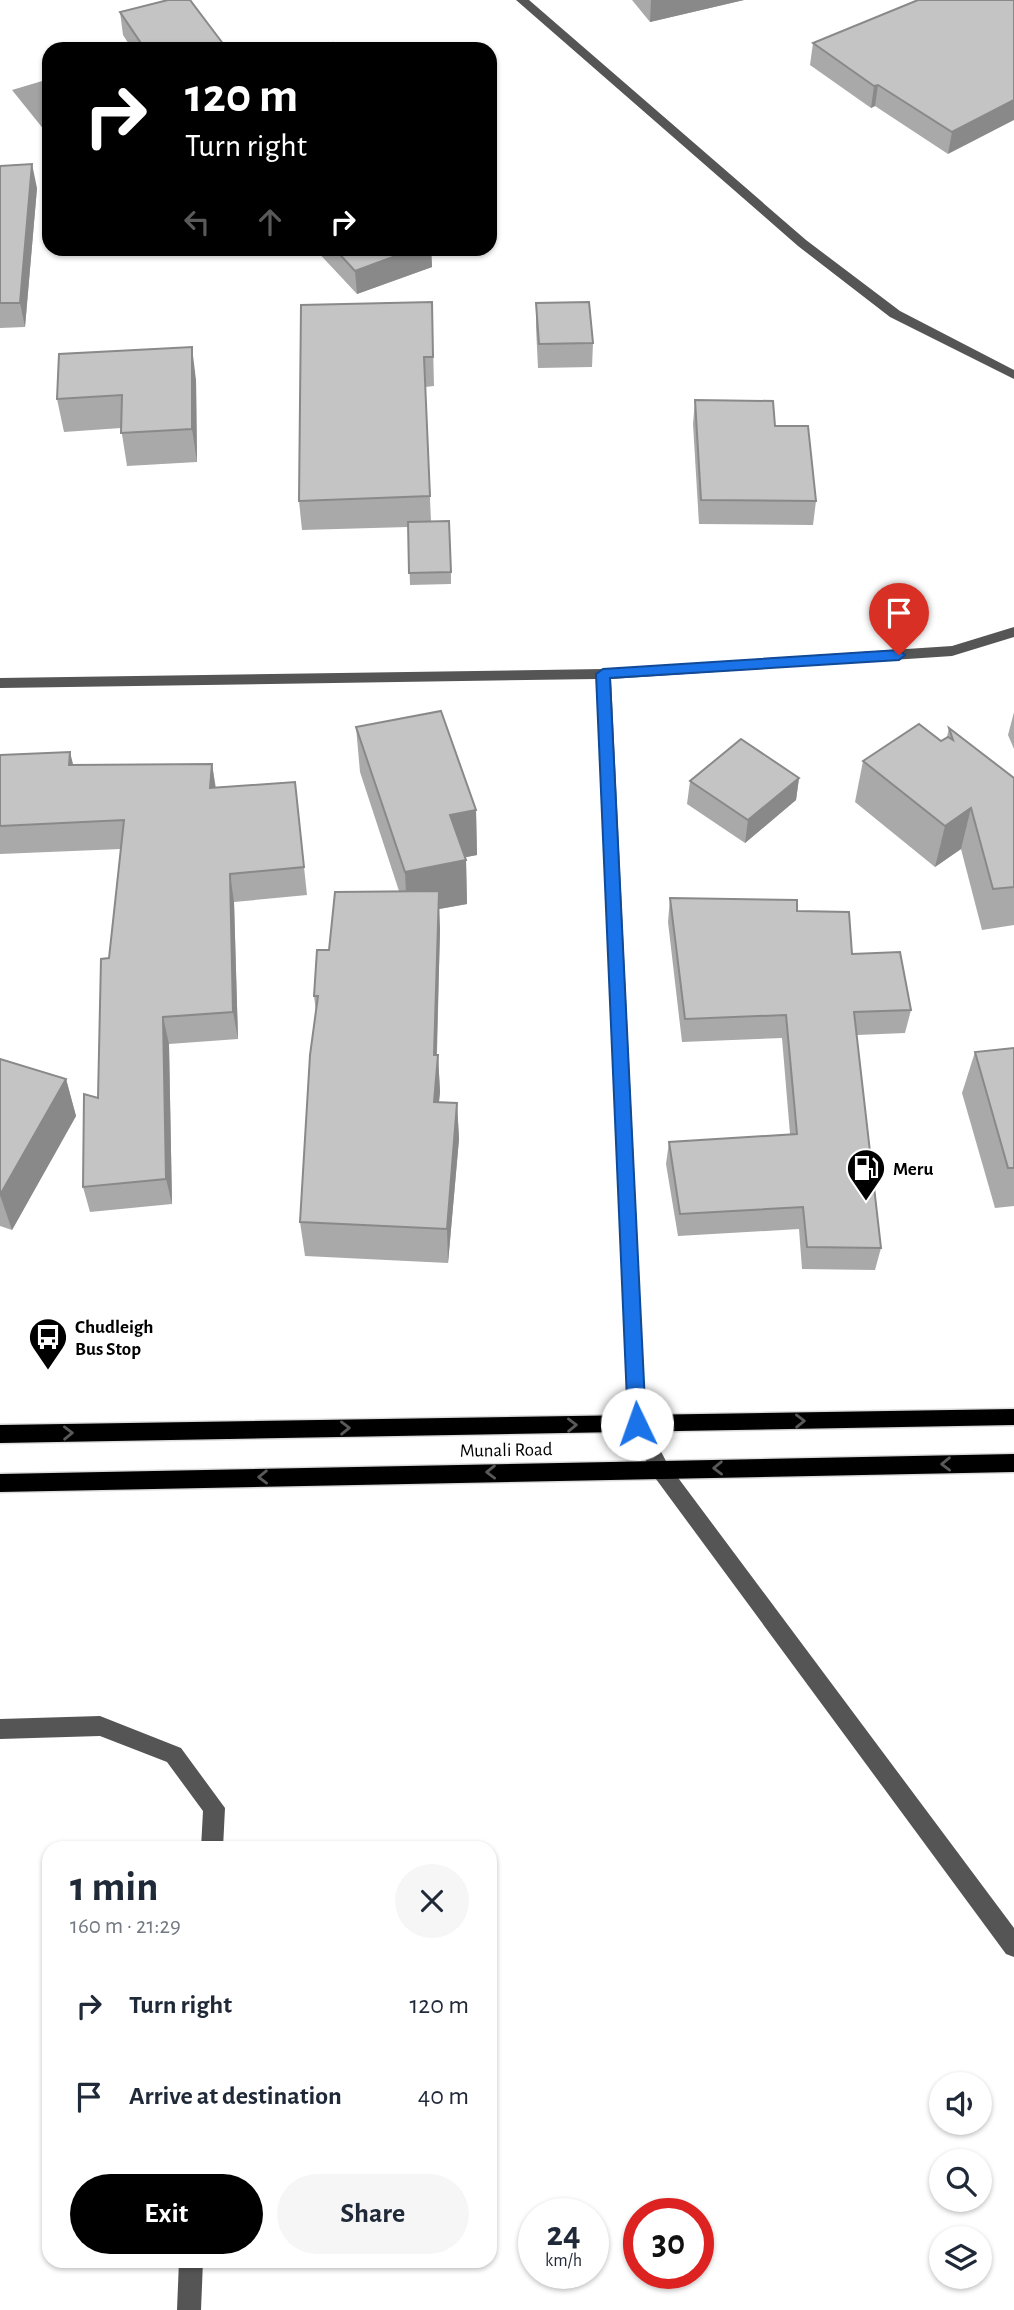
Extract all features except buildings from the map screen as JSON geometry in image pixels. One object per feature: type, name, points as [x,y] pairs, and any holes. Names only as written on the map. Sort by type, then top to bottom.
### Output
[{"type":"main road","name":"Munali Road","points":[[0,1434],[1014,1417]]},
{"type":"main road","name":"Munali Road","points":[[0,1483],[1014,1463]]},
{"type":"street","points":[[522,0],[802,243],[895,314],[1014,375]]},
{"type":"street","points":[[0,683],[603,674],[952,651],[1014,632]]},
{"type":"street","points":[[603,674],[637,1424],[660,1469],[1014,1946]]},
{"type":"street","points":[[0,1728],[100,1726],[174,1755],[214,1808],[212,1841]]},
{"type":"street","points":[[189,2310],[191,2268]]},
{"type":"shaded area","points":[[42,81],[42,127],[12,90]]},
{"type":"place","name":"Meru","points":[[866,1202]]},
{"type":"place","name":"Chudleigh Bus Stop","points":[[48,1371]]},
{"type":"route","points":[[637,1424],[603,674],[899,655]]}]
